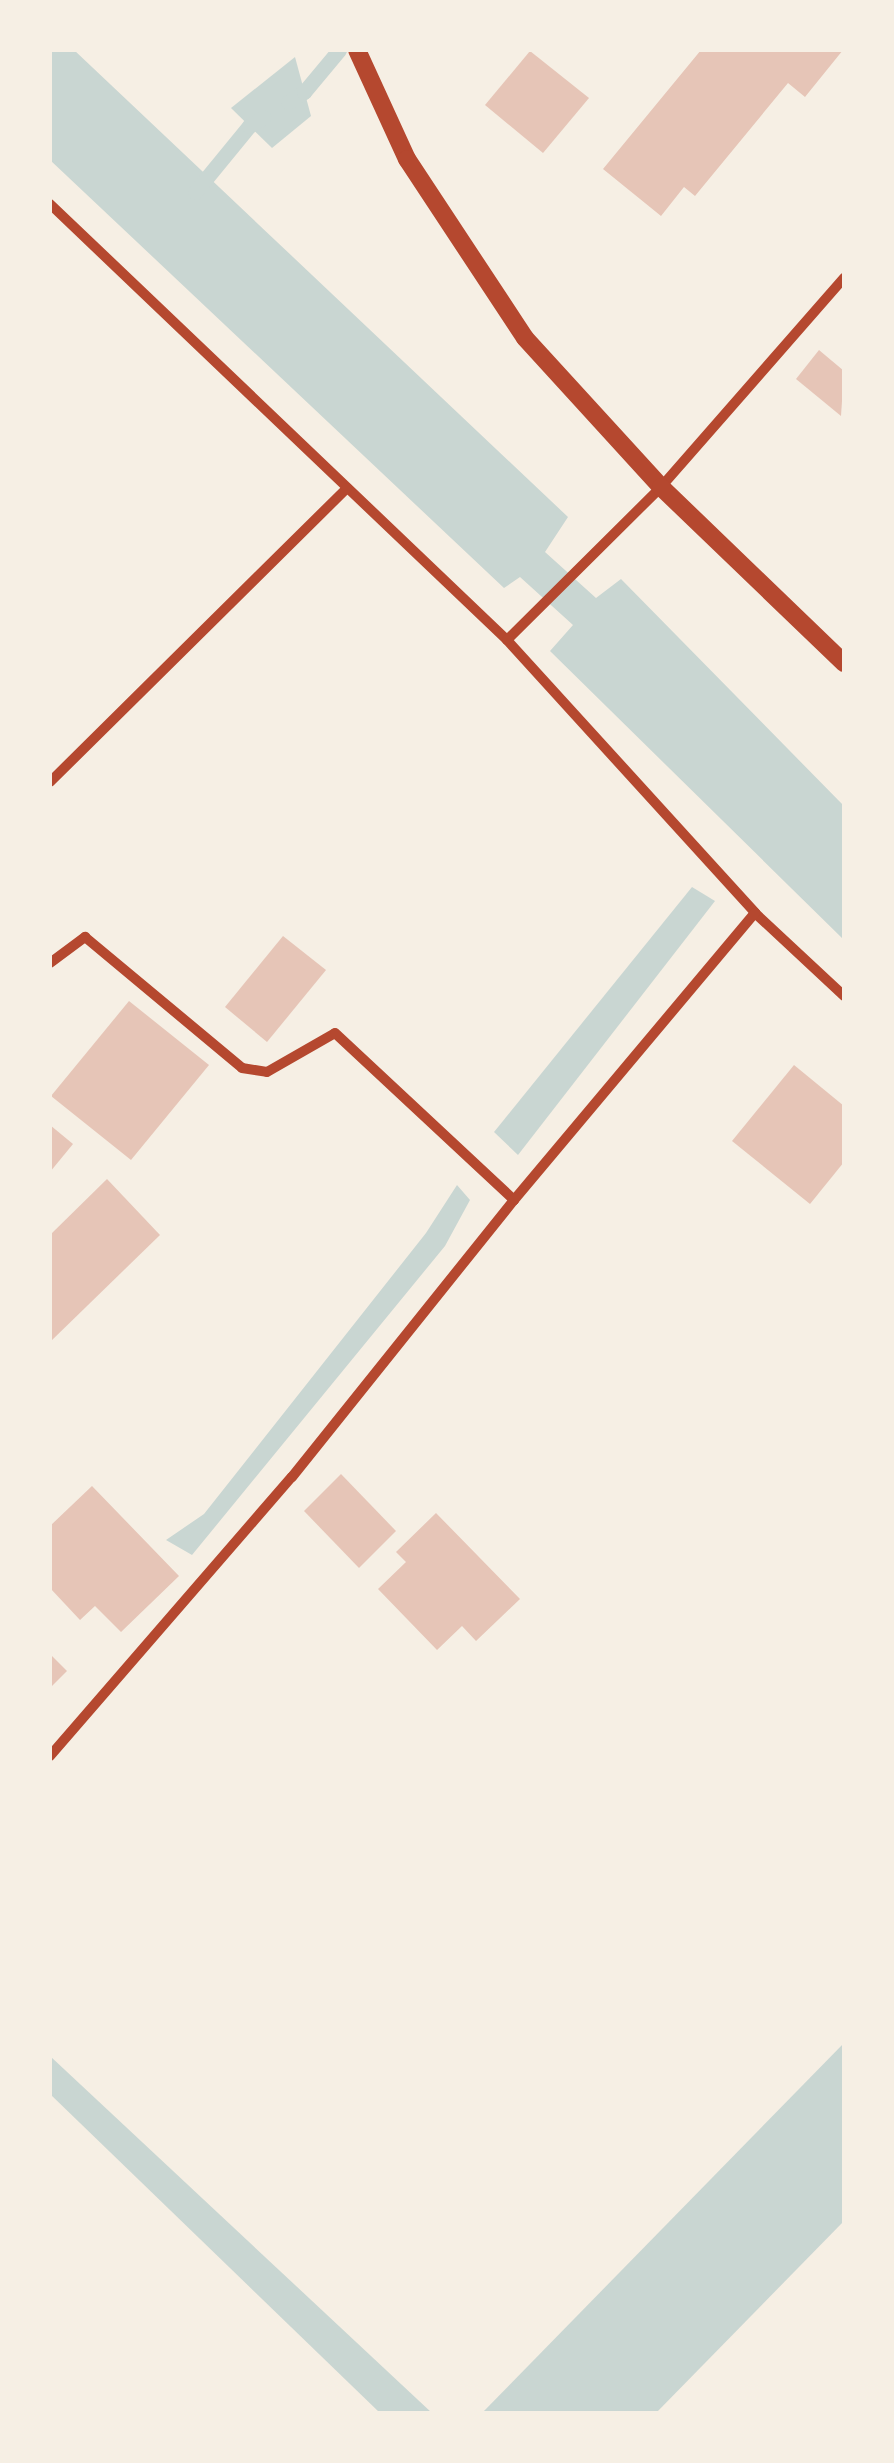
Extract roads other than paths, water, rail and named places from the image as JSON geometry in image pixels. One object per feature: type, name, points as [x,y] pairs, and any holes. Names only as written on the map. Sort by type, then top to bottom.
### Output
[{"type":"street","points":[[360,57],[407,159],[525,338],[660,487],[844,663]]},
{"type":"street","points":[[50,204],[507,640],[755,913],[844,996]]},
{"type":"street","points":[[507,640],[660,487],[844,278]]},
{"type":"street","points":[[50,782],[347,488]]},
{"type":"street","points":[[50,1756],[292,1477],[514,1200],[755,913]]},
{"type":"street","points":[[50,963],[85,937],[242,1068],[267,1072],[336,1034],[514,1200]]},
{"type":"waterway","points":[[288,102],[304,92],[339,50]]},
{"type":"waterway","points":[[195,192],[249,126],[264,117]]}]
